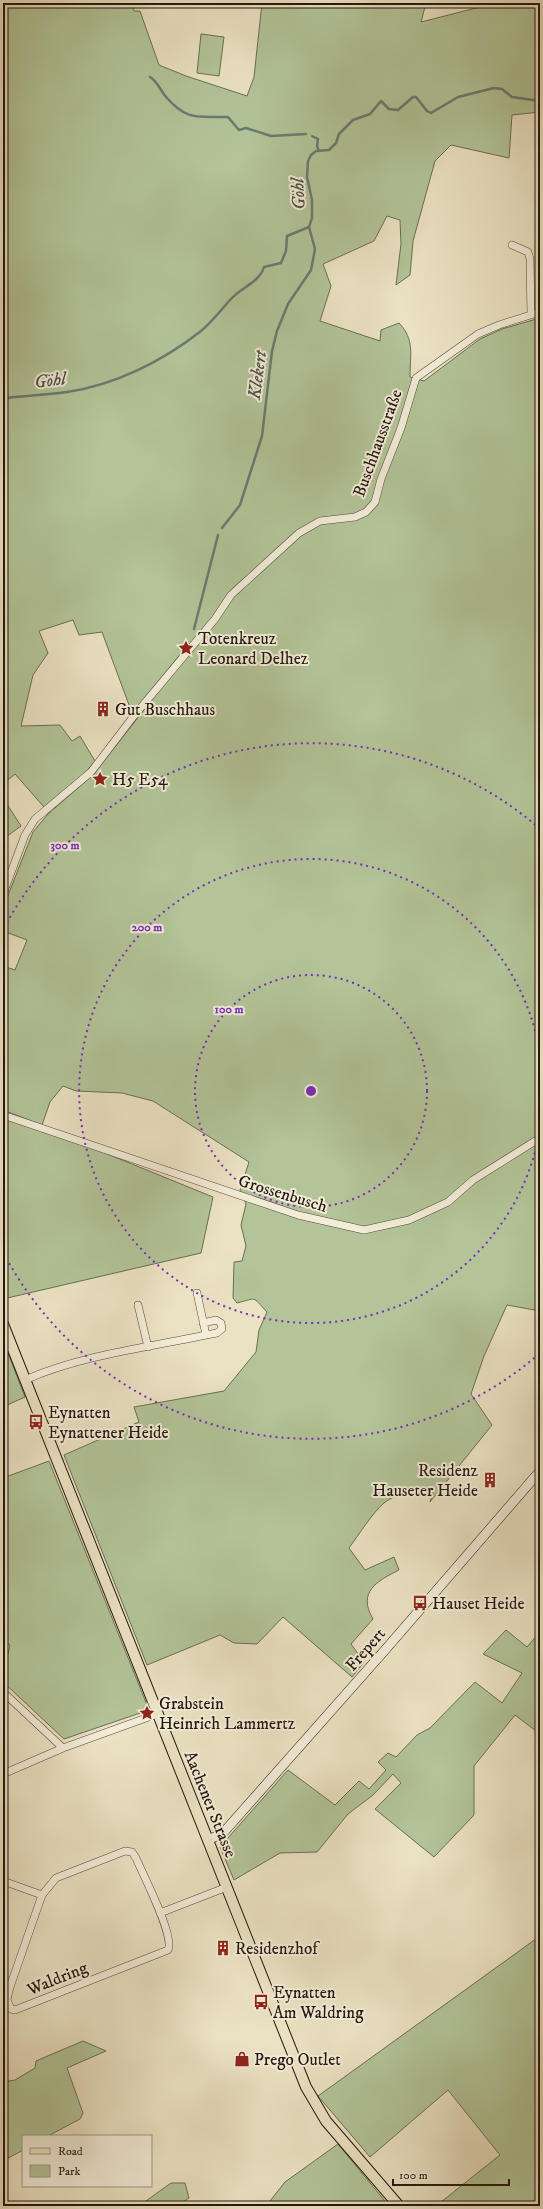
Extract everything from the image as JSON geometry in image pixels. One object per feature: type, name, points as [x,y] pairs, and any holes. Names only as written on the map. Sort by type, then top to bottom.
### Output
[{"type":"main road","name":"Aachener Strasse","points":[[3,1324],[300,2073],[315,2105],[326,2122],[399,2206]]},
{"type":"street","points":[[512,244],[528,252],[530,259],[531,315]]},
{"type":"street","name":"Buschhausstraße","points":[[3,894],[25,836],[35,820],[91,772],[133,717],[215,619],[230,595],[299,533],[320,521],[355,517],[366,512],[375,502],[381,479],[401,428],[416,378],[478,334],[499,325],[540,312]]},
{"type":"street","name":"Grossenbusch","points":[[3,1116],[298,1215],[364,1230],[409,1220],[448,1202],[473,1180],[540,1138]]},
{"type":"street","points":[[197,1293],[206,1335]]},
{"type":"street","points":[[138,1305],[148,1347]]},
{"type":"street","points":[[25,1380],[55,1368],[89,1359],[217,1333],[222,1329],[221,1323],[216,1320],[203,1323]]},
{"type":"street","name":"Frepert","points":[[208,1840],[223,1833],[380,1656],[540,1471]]},
{"type":"street","points":[[3,1692],[63,1748]]},
{"type":"street","points":[[3,1774],[63,1748],[157,1714]]},
{"type":"street","name":"Waldring","points":[[125,1851],[132,1852],[160,1913],[170,1940],[168,1950],[15,2010],[9,2006],[7,2000],[10,1987],[42,1895],[56,1878],[125,1851]]},
{"type":"street","points":[[3,1881],[42,1895]]},
{"type":"street","points":[[160,1913],[227,1888]]},
{"type":"green space","points":[[3,3],[133,3],[134,11],[140,11],[159,65],[186,76],[247,96],[254,77],[262,3],[426,3],[421,22],[496,3],[540,3],[540,112],[512,115],[509,158],[451,145],[435,161],[413,241],[410,275],[396,285],[401,244],[400,220],[387,216],[374,241],[323,264],[331,286],[320,321],[380,341],[381,330],[399,323],[410,341],[410,377],[424,381],[480,339],[502,329],[540,318],[540,1311],[507,1305],[484,1356],[471,1394],[492,1425],[430,1502],[433,1494],[431,1488],[413,1490],[388,1500],[375,1512],[349,1548],[365,1570],[394,1557],[399,1570],[383,1578],[372,1588],[368,1595],[367,1602],[373,1619],[351,1644],[364,1662],[352,1677],[283,1617],[257,1644],[234,1643],[220,1635],[147,1665],[64,1455],[139,1422],[134,1407],[224,1391],[256,1352],[259,1330],[267,1312],[254,1299],[237,1303],[233,1298],[234,1262],[242,1261],[246,1246],[241,1225],[246,1204],[240,1190],[249,1162],[153,1101],[122,1093],[76,1091],[63,1086],[50,1102],[42,1125],[3,1110],[3,966],[15,970],[27,940],[3,931],[3,908],[33,832],[48,814],[93,775],[194,646],[190,643],[132,713],[102,632],[79,635],[73,620],[39,631],[48,653],[33,675],[21,726],[60,725],[72,741],[80,736],[95,761],[86,772],[44,807],[15,774],[3,784],[3,489],[8,478],[3,478]]},
{"type":"green space","points":[[201,34],[224,37],[219,76],[197,73]]},
{"type":"green space","points":[[3,798],[21,826],[3,839]]},
{"type":"green space","points":[[3,1115],[41,1127],[213,1197],[201,1253],[3,1299]]},
{"type":"green space","points":[[3,1340],[25,1397],[3,1407]]},
{"type":"green space","points":[[49,1461],[149,1710],[64,1739],[3,1682],[3,1674],[10,1645],[3,1641],[3,1478]]},
{"type":"green space","points":[[506,1630],[527,1647],[540,1632],[540,1734],[515,1715],[474,1766],[474,1815],[434,1857],[375,1809],[401,1783],[393,1774],[373,1795],[348,1814],[317,1852],[280,1853],[234,1880],[220,1847],[288,1770],[335,1805],[359,1781],[369,1789],[386,1770],[378,1762],[388,1753],[396,1757],[417,1735],[430,1728],[475,1682],[502,1703],[522,1673],[483,1654]]},
{"type":"green space","points":[[540,1936],[540,2206],[436,2206],[500,2155],[448,2090],[370,2157],[318,2096]]},
{"type":"green space","points":[[83,2041],[106,2051],[67,2068],[83,2113],[80,2119],[50,2135],[22,2135],[22,2151],[3,2161],[3,2082],[15,2080],[35,2068],[36,2061]]},
{"type":"green space","points":[[338,2144],[389,2206],[266,2206],[285,2182]]},
{"type":"green space","points":[[171,2183],[185,2183],[189,2198],[177,2206],[139,2206]]},
{"type":"waterway","points":[[150,77],[155,81],[166,97],[181,111],[187,114],[201,117],[228,117],[239,130],[246,128],[271,136],[306,134]]},
{"type":"waterway","name":"Göhl","points":[[3,398],[67,392],[103,384],[155,362],[201,331],[234,296],[258,277],[264,267],[281,263],[286,251],[287,236],[309,227],[312,218],[312,200],[307,177],[308,161],[311,155],[316,151],[329,150],[336,143],[339,134],[353,120],[370,114],[381,101],[389,109],[398,110],[413,97],[416,97],[427,111],[431,113],[458,97],[494,88],[502,89],[512,97],[540,101]]},
{"type":"waterway","points":[[312,136],[318,139],[317,146],[319,151]]},
{"type":"waterway","name":"Klekert","points":[[222,528],[240,505],[262,436],[272,351],[277,331],[288,304],[311,270],[315,249],[309,227]]},
{"type":"waterway","name":"Klekert","points":[[194,629],[218,535]]},
{"type":"place","name":"Totenkreuz Leonard Delhez","points":[[186,648]]},
{"type":"place","name":"Gut Buschhaus","points":[[103,709]]},
{"type":"place","name":"H5 E54","points":[[100,779]]},
{"type":"place","name":"Eynatten Eynattener Heide","points":[[36,1422]]},
{"type":"place","name":"Residenz Hauseter Heide","points":[[490,1480]]},
{"type":"place","name":"Hauset Heide","points":[[420,1603]]},
{"type":"place","name":"Grabstein Heinrich Lammertz","points":[[147,1713]]},
{"type":"place","name":"Residenzhof","points":[[223,1948]]},
{"type":"place","name":"Eynatten Am Waldring","points":[[261,2002]]},
{"type":"place","name":"Prego Outlet","points":[[242,2059]]}]
